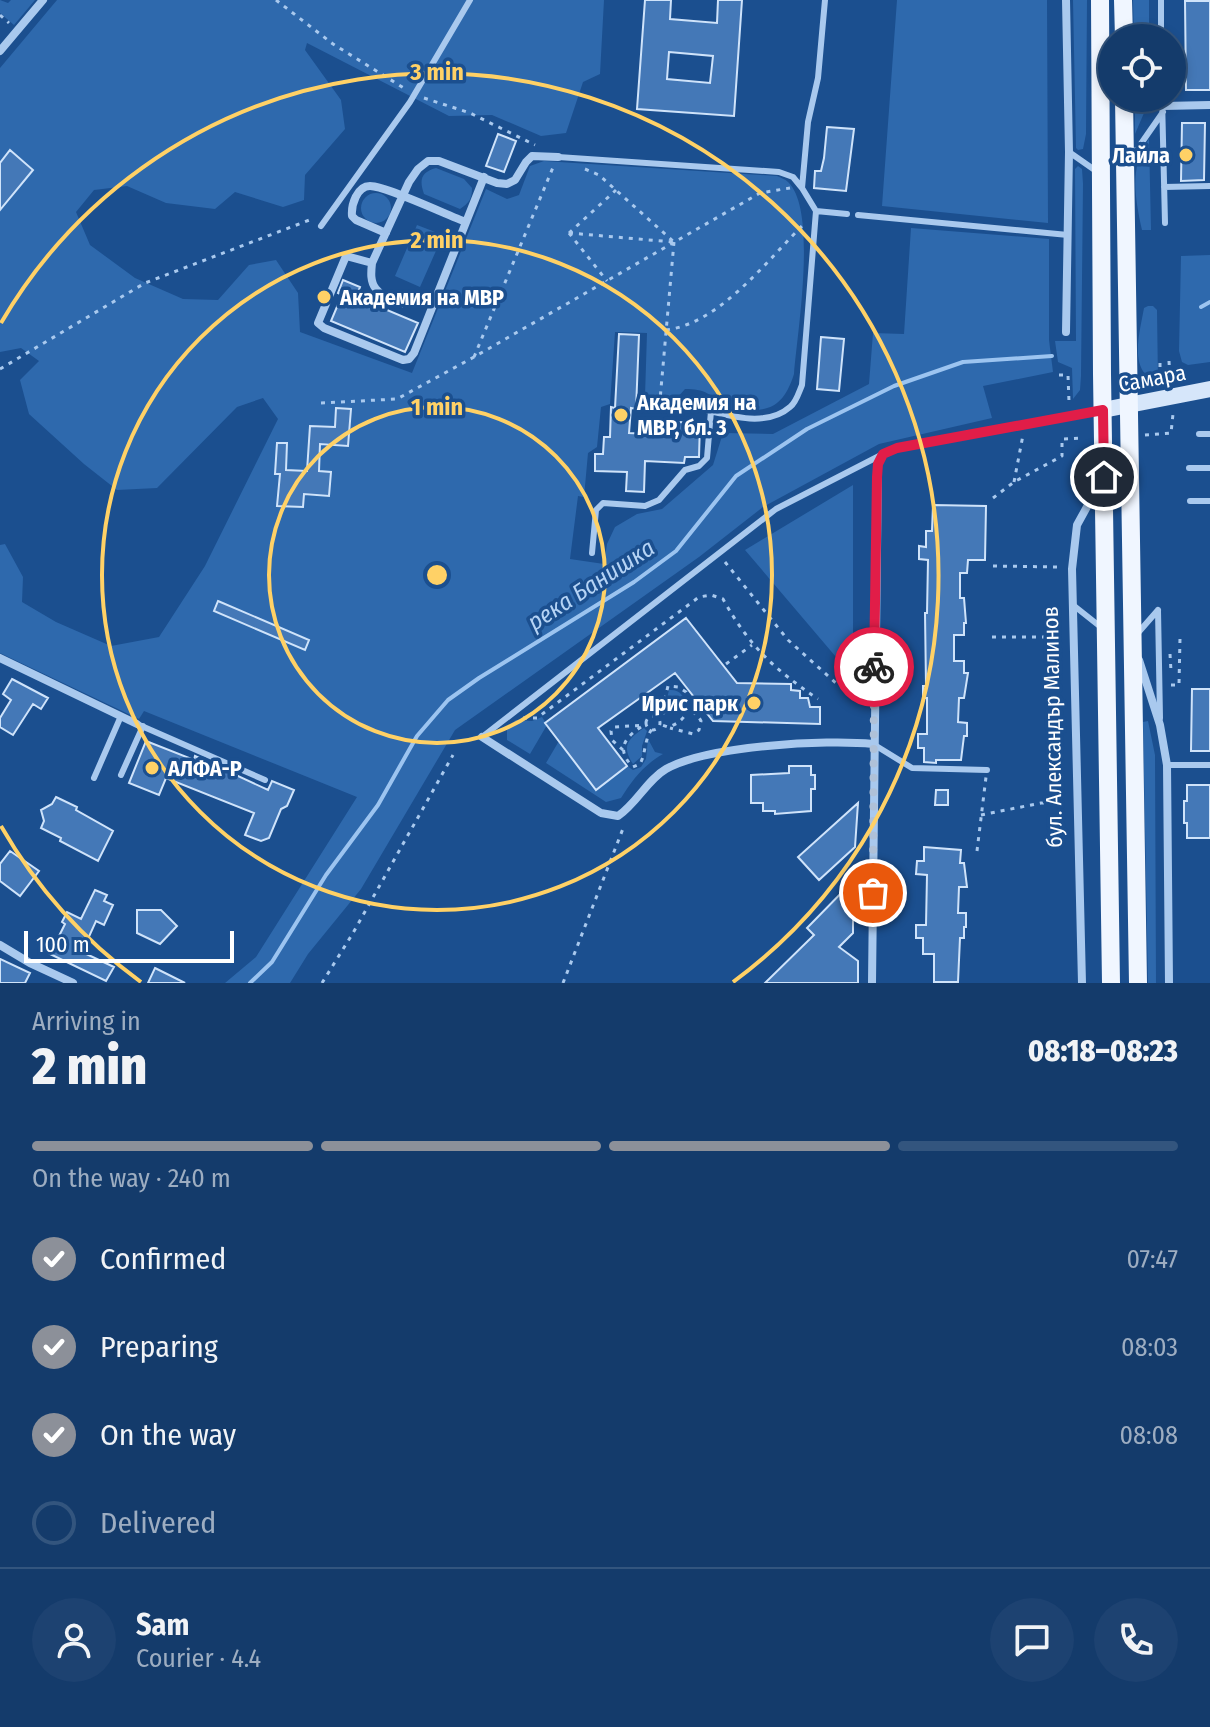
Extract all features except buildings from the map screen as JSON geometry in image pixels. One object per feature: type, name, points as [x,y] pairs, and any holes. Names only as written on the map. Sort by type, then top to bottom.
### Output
[{"type":"main road","points":[[1100,0],[1111,983]]},
{"type":"main road","points":[[1123,0],[1124,24]]},
{"type":"main road","points":[[1124,112],[1138,983]]},
{"type":"street","points":[[0,51],[43,0]]},
{"type":"street","points":[[1066,0],[1069,152],[1066,332]]},
{"type":"street","points":[[1186,105],[1210,105]]},
{"type":"street","points":[[437,294],[426,303],[410,306],[386,297],[374,288],[372,263],[418,169],[428,161],[439,161],[507,184],[515,180],[532,156],[558,157]]},
{"type":"street","points":[[372,263],[351,256],[342,260],[318,323],[403,360],[409,359],[484,177]]},
{"type":"street","points":[[386,233],[352,216],[351,207],[361,189],[369,186],[466,222]]},
{"type":"street","name":"Самара","points":[[1103,410],[1210,389]]},
{"type":"street","points":[[872,983],[878,464],[883,454],[897,448],[1103,410]]},
{"type":"street","name":"бул. Александър Малинов","points":[[1082,983],[1073,546],[1077,525],[1104,477]]},
{"type":"street","points":[[1132,640],[1160,725],[1167,765],[1169,983]]},
{"type":"street","points":[[0,658],[140,725]]},
{"type":"street","points":[[482,737],[601,813],[618,816],[631,808],[663,770],[686,760],[745,749],[850,741],[873,744]]},
{"type":"street","points":[[0,945],[73,983]]},
{"type":"lane","points":[[321,226],[410,102],[470,0]]},
{"type":"lane","points":[[802,188],[808,122],[818,78],[825,0]]},
{"type":"lane","points":[[1161,0],[1161,24]]},
{"type":"lane","points":[[1125,177],[1137,146],[1159,112]]},
{"type":"lane","points":[[1163,112],[1165,223]]},
{"type":"lane","points":[[1069,152],[1102,175]]},
{"type":"lane","points":[[558,157],[779,172],[793,177],[816,211],[802,385],[792,406],[772,417],[749,418],[690,406]]},
{"type":"lane","points":[[1164,187],[1210,186]]},
{"type":"lane","points":[[816,211],[847,214]]},
{"type":"lane","points":[[858,215],[1068,235]]},
{"type":"lane","points":[[592,553],[596,510],[603,503],[645,506],[659,500],[685,470],[699,466],[707,458],[711,411]]},
{"type":"lane","points":[[1199,434],[1210,434]]},
{"type":"lane","points":[[482,737],[776,509],[883,454]]},
{"type":"lane","points":[[1189,468],[1210,468]]},
{"type":"lane","points":[[1190,501],[1210,501]]},
{"type":"lane","points":[[1073,604],[1105,630]]},
{"type":"lane","points":[[1132,640],[1158,610],[1160,725]]},
{"type":"lane","points":[[1073,631],[1086,616]]},
{"type":"lane","points":[[94,778],[121,716]]},
{"type":"lane","points":[[121,775],[140,725],[265,780]]},
{"type":"lane","points":[[873,744],[912,768],[987,770]]},
{"type":"lane","points":[[1167,765],[1210,765]]},
{"type":"path","points":[[474,357],[558,157]]},
{"type":"path","points":[[585,169],[599,175],[674,242]]},
{"type":"path","points":[[321,403],[397,399],[760,193],[802,188]]},
{"type":"path","points":[[569,233],[616,190]]},
{"type":"path","points":[[666,330],[704,318],[732,296],[816,211]]},
{"type":"path","points":[[0,369],[145,283],[332,212]]},
{"type":"path","points":[[569,233],[674,242]]},
{"type":"path","points":[[569,233],[607,281]]},
{"type":"path","points":[[674,242],[660,400],[690,406]]},
{"type":"path","points":[[1169,361],[1170,382]]},
{"type":"path","points":[[1160,363],[1160,380]]},
{"type":"path","points":[[1059,375],[1068,375],[1069,402]]},
{"type":"path","points":[[1145,435],[1171,433],[1173,414]]},
{"type":"path","points":[[1014,482],[1024,441],[1023,426]]},
{"type":"path","points":[[993,498],[1014,482],[1062,456],[1062,439],[1083,438]]},
{"type":"path","points":[[718,553],[788,640],[837,684]]},
{"type":"path","points":[[993,566],[1058,567]]},
{"type":"path","points":[[513,713],[520,718],[537,718],[699,597],[711,595],[723,599],[752,645],[786,677],[818,699]]},
{"type":"path","points":[[992,637],[1059,637]]},
{"type":"path","points":[[1171,685],[1179,685],[1180,638]]},
{"type":"path","points":[[726,664],[752,645]]},
{"type":"path","points":[[1170,654],[1171,675]]},
{"type":"path","points":[[659,724],[658,715],[668,686],[678,687],[686,692],[688,709],[677,724],[668,727]]},
{"type":"path","points":[[647,725],[648,717],[679,708],[697,714],[701,721],[699,730],[690,734],[659,724]]},
{"type":"path","points":[[1061,730],[1062,710]]},
{"type":"path","points":[[641,727],[618,725],[611,731],[612,740],[623,750],[633,767],[640,764],[647,736],[659,724]]},
{"type":"path","points":[[623,750],[626,737],[647,725]]},
{"type":"path","points":[[647,725],[652,729]]},
{"type":"path","points":[[1054,742],[1059,743],[1058,750]]},
{"type":"path","points":[[322,983],[361,920],[453,755]]},
{"type":"path","points":[[977,851],[987,770]]},
{"type":"path","points":[[981,815],[1041,803],[1064,803]]},
{"type":"path","points":[[563,983],[631,808]]},
{"type":"shaded area","points":[[0,0],[8,3],[11,0],[35,0],[14,25],[0,13]]},
{"type":"shaded area","points":[[57,0],[604,0],[600,74],[583,82],[566,133],[541,136],[492,115],[449,116],[307,43],[305,50],[341,100],[345,129],[305,175],[304,200],[283,207],[235,192],[215,209],[166,203],[127,186],[94,190],[76,212],[90,245],[135,278],[183,299],[218,300],[249,265],[276,260],[298,293],[300,332],[412,373],[486,189],[507,199],[519,195],[530,166],[544,161],[777,176],[788,182],[797,197],[804,245],[799,331],[794,374],[789,387],[776,404],[760,410],[725,409],[708,393],[692,389],[685,389],[677,398],[645,396],[647,333],[615,332],[610,404],[601,407],[597,447],[588,453],[584,497],[578,496],[570,559],[604,564],[607,544],[615,527],[637,514],[662,509],[713,465],[723,433],[773,434],[869,384],[873,333],[904,334],[911,228],[1049,239],[1049,340],[1053,372],[983,386],[992,418],[879,444],[763,507],[699,557],[455,730],[361,889],[308,954],[290,983],[225,983],[256,957],[357,797],[144,711],[139,719],[0,653],[0,545],[5,544],[23,577],[22,602],[56,622],[111,646],[159,637],[205,566],[278,419],[263,398],[237,407],[157,488],[117,490],[29,414],[20,380],[39,361],[21,348],[0,352],[0,210],[33,170],[11,150],[0,163],[0,68]]},
{"type":"shaded area","points":[[897,0],[1047,0],[1048,223],[882,206]]},
{"type":"shaded area","points":[[1073,0],[1087,0],[1086,134],[1083,149],[1078,150],[1076,148]]},
{"type":"shaded area","points":[[1133,0],[1149,0],[1149,24],[1134,24]]},
{"type":"shaded area","points":[[1135,112],[1144,112],[1135,134]]},
{"type":"shaded area","points":[[1149,139],[1151,230],[1142,230],[1135,183],[1138,160]]},
{"type":"shaded area","points":[[1078,166],[1082,169],[1083,184],[1081,376],[1080,390],[1073,399],[1072,368],[1058,362],[1055,341],[1076,341],[1075,169]]},
{"type":"shaded area","points":[[436,168],[464,179],[472,188],[466,205],[460,209],[424,194],[422,177]]},
{"type":"shaded area","points":[[376,193],[382,194],[390,202],[390,214],[382,222],[376,223],[370,222],[362,214],[361,208],[362,202],[370,194]]},
{"type":"shaded area","points":[[417,225],[443,235],[420,287],[395,276]]},
{"type":"shaded area","points":[[1210,255],[1210,362],[1188,365],[1182,362],[1179,351],[1181,256]]},
{"type":"shaded area","points":[[1148,306],[1157,310],[1158,382],[1148,377],[1139,361],[1140,328],[1144,308]]},
{"type":"shaded area","points":[[853,485],[853,677],[745,550]]},
{"type":"shaded area","points":[[669,690],[681,694],[686,705],[664,711]]},
{"type":"shaded area","points":[[542,717],[547,725],[530,754],[507,740],[507,727],[516,720],[532,721]]},
{"type":"shaded area","points":[[1148,721],[1155,755],[1156,983],[1148,983],[1143,722]]},
{"type":"shaded area","points":[[644,728],[647,731],[642,756],[633,764],[627,752],[628,743]]},
{"type":"shaded area","points":[[648,739],[655,752],[663,754],[639,773],[621,798],[606,802],[546,763],[559,741],[596,790],[627,766],[633,770],[641,767],[646,759]]},
{"type":"waterway","name":"река Банишка","points":[[1201,307],[1210,302]]},
{"type":"waterway","name":"река Банишка","points":[[250,983],[272,962],[326,875],[378,805],[417,736],[448,700],[634,582],[676,551],[736,476],[807,429],[894,386],[963,362],[1052,356]]},
{"type":"way so far","points":[[873,893],[874,667]]},
{"type":"place","name":"Лайла","points":[[1186,155]]},
{"type":"place","name":"Академия на МВР","points":[[324,297]]},
{"type":"place","name":"Академия на МВР, бл. 3","points":[[621,415]]},
{"type":"place","name":"Ирис парк","points":[[754,703]]},
{"type":"place","name":"АЛФА-Р","points":[[152,768]]},
{"type":"route","points":[[874,667],[877,477],[883,454],[897,448],[1103,410],[1104,477]]}]
